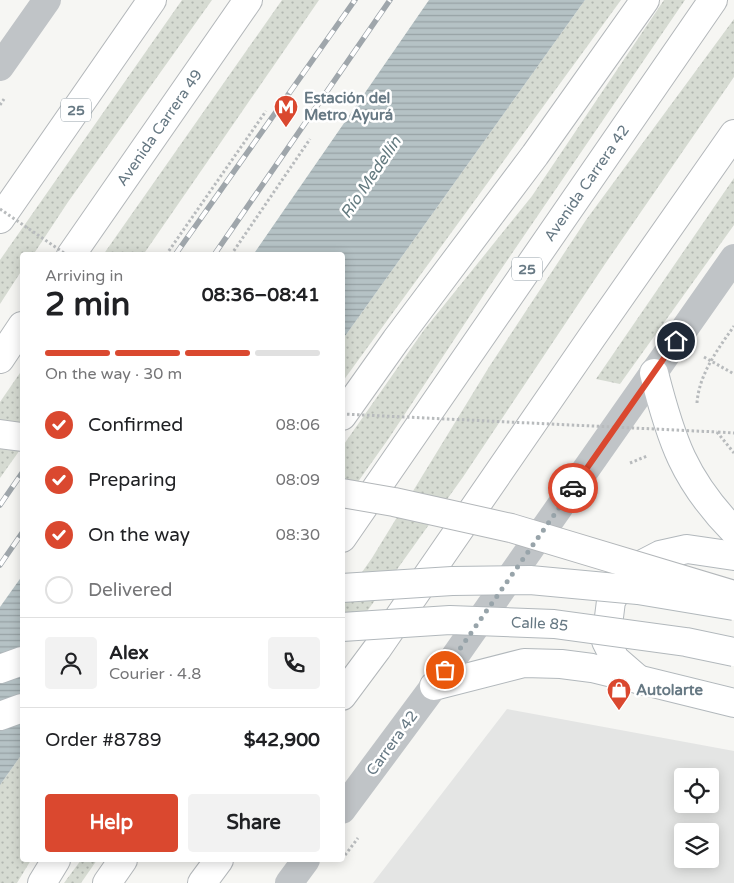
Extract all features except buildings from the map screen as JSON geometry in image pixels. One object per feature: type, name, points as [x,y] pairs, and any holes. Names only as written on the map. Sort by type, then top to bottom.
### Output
[{"type":"main road","name":"25","points":[[0,219],[152,0]]},
{"type":"main road","name":"Avenida Carrera 49","points":[[74,252],[248,0]]},
{"type":"main road","points":[[345,411],[535,155],[645,0]]},
{"type":"main road","name":"Avenida Carrera 42","points":[[345,534],[713,0]]},
{"type":"main road","points":[[345,692],[377,649],[734,134]]},
{"type":"main road","points":[[0,359],[20,329]]},
{"type":"main road","points":[[654,373],[667,423],[679,454],[697,488],[717,514],[734,531]]},
{"type":"main road","points":[[0,434],[20,437]]},
{"type":"main road","points":[[345,494],[394,502],[511,528],[734,595]]},
{"type":"main road","points":[[639,680],[615,659],[606,641],[611,601],[629,571],[660,555],[687,549],[734,556]]},
{"type":"main road","points":[[345,588],[452,581],[530,580],[638,590],[734,606]]},
{"type":"main road","name":"Calle 85","points":[[345,627],[450,620],[554,624],[686,642],[734,652]]},
{"type":"main road","points":[[0,669],[20,662]]},
{"type":"main road","points":[[434,686],[524,664],[561,664],[592,668],[734,702]]},
{"type":"main road","points":[[0,716],[20,709]]},
{"type":"main road","points":[[42,883],[55,862]]},
{"type":"main road","points":[[107,883],[122,862]]},
{"type":"main road","points":[[202,883],[218,862]]},
{"type":"street","points":[[0,67],[46,0]]},
{"type":"street","name":"Carrera 42","points":[[345,806],[434,686],[734,258]]},
{"type":"street","points":[[289,883],[305,862]]},
{"type":"path","points":[[168,252],[266,111]]},
{"type":"path","points":[[233,252],[310,139]]},
{"type":"path","points":[[0,209],[63,252]]},
{"type":"path","points":[[696,409],[698,392],[710,361],[734,326]]},
{"type":"path","points":[[345,415],[734,433]]},
{"type":"path","points":[[695,426],[698,435]]},
{"type":"path","points":[[717,432],[734,453]]},
{"type":"shaded area","points":[[182,0],[212,0],[68,202],[35,252],[20,252],[20,273],[0,304],[0,260]]},
{"type":"shaded area","points":[[282,0],[319,0],[145,252],[105,252]]},
{"type":"shaded area","points":[[585,0],[621,0],[345,378],[345,336]]},
{"type":"shaded area","points":[[664,0],[685,0],[345,500],[345,443],[424,330],[532,196]]},
{"type":"shaded area","points":[[734,19],[734,77],[605,264],[463,477],[345,642],[345,596],[372,558],[489,367],[586,220]]},
{"type":"shaded area","points":[[734,178],[734,225],[620,384],[596,379]]},
{"type":"shaded area","points":[[20,373],[20,450],[0,478],[0,402]]},
{"type":"shaded area","points":[[507,709],[734,751],[734,883],[373,883]]},
{"type":"shaded area","points":[[20,757],[20,862],[30,862],[17,883],[0,883],[0,785]]},
{"type":"shaded area","points":[[80,862],[96,862],[81,883],[64,883]]},
{"type":"water","name":"Río Medellín","points":[[429,0],[585,0],[345,336],[345,252],[255,252]]},
{"type":"water","points":[[20,579],[20,757],[0,785],[0,607]]},
{"type":"railway","points":[[177,252],[355,0]]},
{"type":"railway","points":[[216,252],[390,0]]},
{"type":"railway","points":[[0,505],[20,476]]},
{"type":"railway","points":[[0,565],[20,536]]},
{"type":"way so far","points":[[445,670],[573,488]]},
{"type":"place","name":"Estación del Metro Ayurá","points":[[286,128]]},
{"type":"place","name":"Autolarte","points":[[619,711]]},
{"type":"route","points":[[573,488],[676,341]]}]
